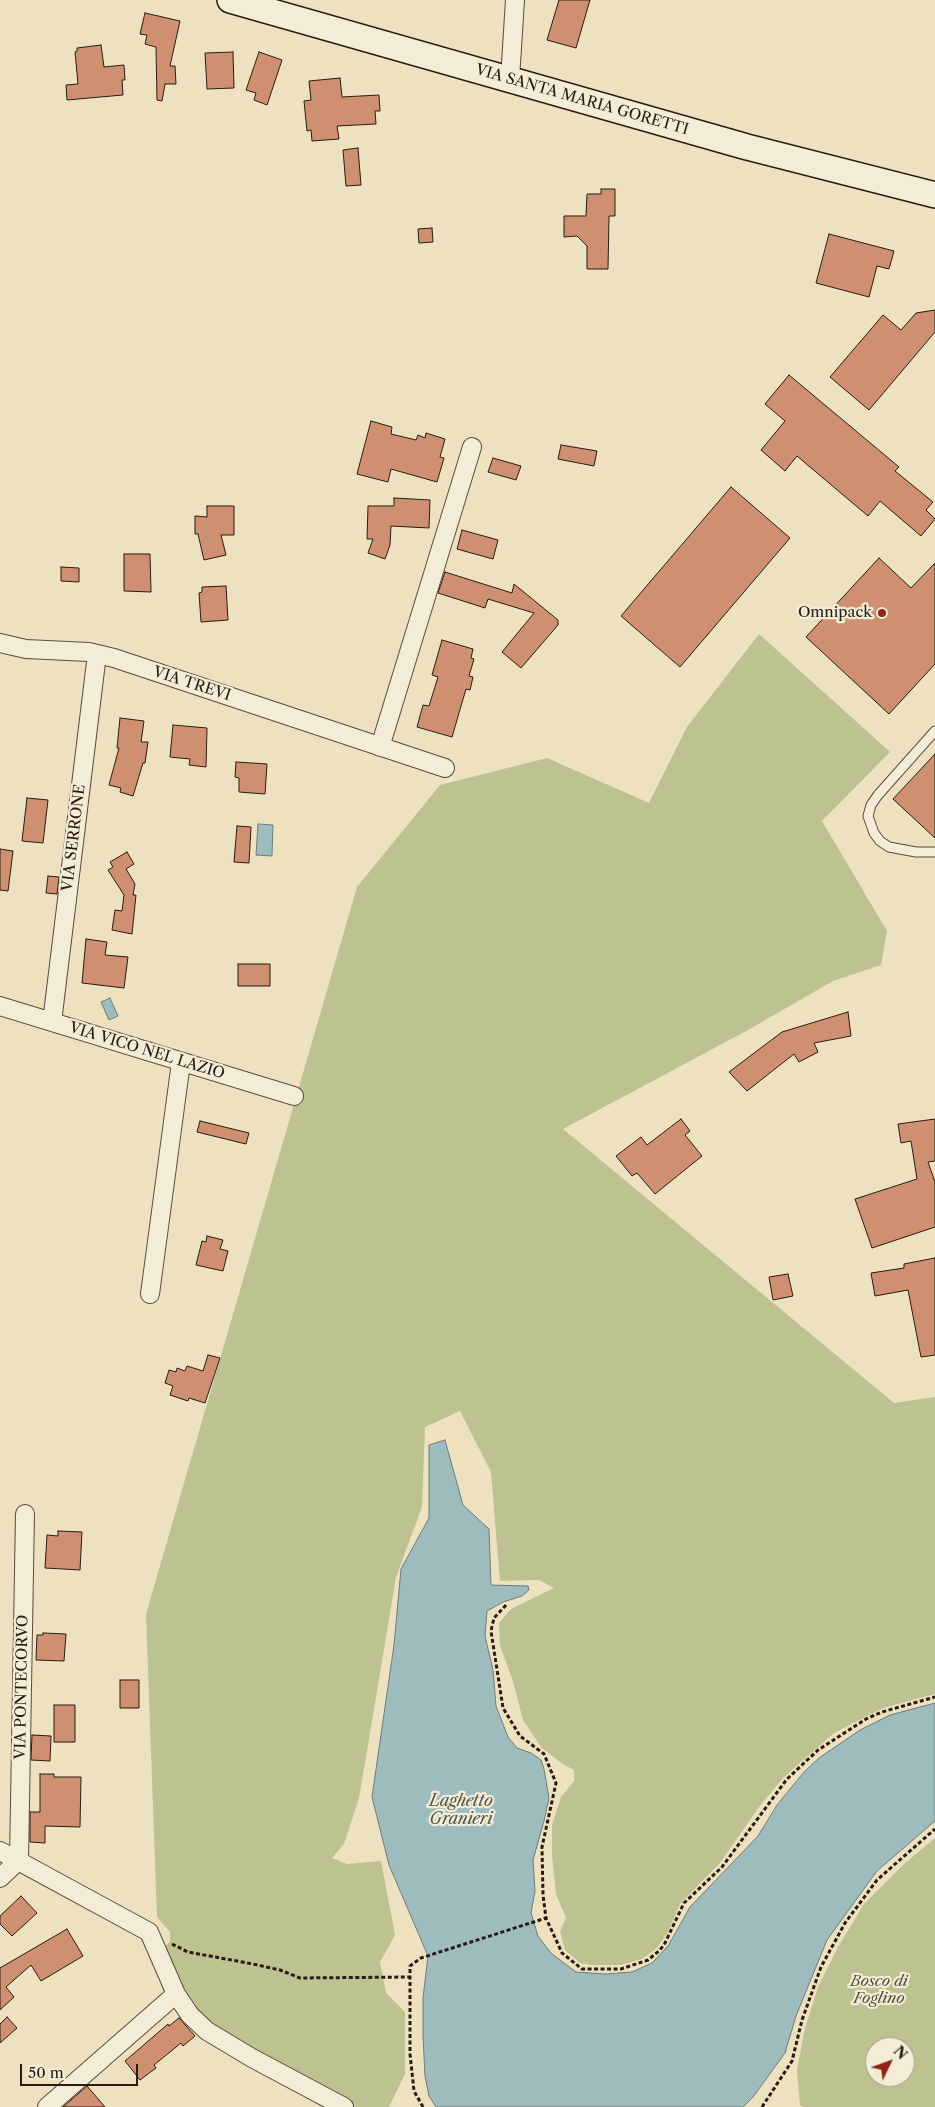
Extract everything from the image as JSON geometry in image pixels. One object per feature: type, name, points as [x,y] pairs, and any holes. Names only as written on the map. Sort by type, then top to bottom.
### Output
[{"type":"main road","name":"VIA SANTA MARIA GORETTI","points":[[230,0],[747,147],[935,195]]},
{"type":"street","points":[[510,79],[515,0]]},
{"type":"street","points":[[380,747],[472,447]]},
{"type":"street","name":"VIA TREVI","points":[[0,642],[26,650],[97,654],[445,768]]},
{"type":"street","name":"VIA SERRONE","points":[[52,1022],[97,654]]},
{"type":"street","name":"VIA VICO NEL LAZIO","points":[[0,1006],[294,1096]]},
{"type":"street","points":[[150,1294],[182,1062]]},
{"type":"street","name":"VIA PONTECORVO","points":[[19,1860],[25,1514]]},
{"type":"street","points":[[0,1850],[149,1932],[176,1994],[192,2017],[218,2039],[344,2107]]},
{"type":"street","points":[[0,1878],[19,1860]]},
{"type":"street","points":[[47,2107],[176,1994]]},
{"type":"lane","points":[[935,731],[878,795],[869,810],[868,820],[876,837],[889,847],[916,852],[935,852]]},
{"type":"path","points":[[506,1605],[494,1618],[491,1631],[503,1708],[520,1736],[544,1754],[556,1783],[542,1847],[543,1895],[546,1918],[562,1953],[582,1969],[621,1969],[648,1960],[660,1950],[684,1903],[722,1867],[787,1779],[818,1750],[866,1719],[882,1712],[935,1697]]},
{"type":"path","points":[[762,2107],[792,2061],[802,2020],[821,1967],[845,1923],[877,1880],[935,1829]]},
{"type":"path","points":[[422,2107],[414,2091],[410,2054],[410,1966],[421,1958],[546,1918]]},
{"type":"path","points":[[149,1932],[188,1952],[253,1964],[300,1978],[410,1977]]},
{"type":"green space","points":[[759,634],[890,752],[822,821],[887,931],[881,965],[833,981],[748,1030],[563,1129],[894,1403],[935,1397],[935,1694],[883,1708],[834,1733],[784,1777],[759,1807],[720,1863],[680,1904],[668,1932],[657,1948],[642,1959],[621,1965],[580,1963],[565,1950],[560,1931],[566,1918],[556,1894],[552,1856],[552,1825],[561,1797],[574,1781],[574,1770],[561,1763],[541,1747],[523,1720],[512,1678],[500,1646],[499,1623],[511,1609],[554,1588],[539,1580],[500,1581],[491,1472],[460,1411],[425,1427],[422,1507],[396,1577],[359,1798],[344,1844],[332,1858],[347,1864],[381,1861],[395,1935],[380,1962],[386,1993],[405,2012],[405,2074],[389,2107],[349,2107],[190,2015],[162,1949],[170,1942],[170,1932],[157,1917],[146,1614],[357,887],[440,785],[547,758],[649,803],[687,727]]},
{"type":"green space","name":"Bosco di Foglino","points":[[935,1838],[935,2107],[803,2107],[800,2105],[797,2071],[804,2032],[818,1987],[838,1947],[864,1904],[904,1864]]},
{"type":"water","points":[[258,824],[273,825],[272,856],[256,855]]},
{"type":"water","points":[[110,998],[118,1016],[109,1020],[101,1002]]},
{"type":"water","name":"Laghetto Granieri","points":[[445,1440],[463,1505],[489,1529],[491,1585],[528,1586],[529,1590],[522,1596],[503,1602],[487,1611],[485,1636],[493,1670],[496,1706],[508,1737],[517,1748],[531,1753],[541,1760],[549,1798],[533,1860],[535,1891],[531,1913],[538,1936],[551,1953],[576,1972],[605,1974],[632,1972],[652,1963],[668,1946],[690,1907],[758,1836],[777,1805],[804,1772],[819,1758],[860,1730],[890,1715],[935,1703],[935,1821],[877,1871],[827,1940],[796,2016],[785,2053],[753,2097],[743,2107],[436,2107],[429,2096],[425,2076],[423,2036],[423,1998],[428,1956],[389,1865],[372,1797],[394,1645],[401,1569],[429,1518],[429,1445]]},
{"type":"building","points":[[559,0],[590,0],[576,48],[547,40]]},
{"type":"building","points":[[145,13],[180,21],[170,66],[175,66],[176,84],[165,84],[162,101],[157,100],[156,47],[145,44],[147,35],[140,34]]},
{"type":"building","points":[[101,45],[104,67],[124,65],[123,95],[67,100],[66,85],[78,84],[75,52],[77,48]]},
{"type":"building","points":[[233,52],[234,88],[207,89],[205,53]]},
{"type":"building","points":[[259,52],[282,60],[267,105],[254,100],[256,93],[246,90]]},
{"type":"building","points":[[340,78],[342,97],[379,95],[380,111],[375,111],[376,124],[337,126],[339,139],[312,141],[311,130],[307,131],[304,101],[311,100],[309,81]]},
{"type":"building","points":[[358,148],[361,185],[346,186],[343,150]]},
{"type":"building","points":[[601,189],[615,189],[615,216],[609,216],[608,269],[587,269],[587,246],[577,236],[564,237],[564,216],[586,216],[587,194],[601,194]]},
{"type":"building","points":[[432,228],[433,242],[419,243],[418,229]]},
{"type":"building","points":[[829,234],[894,251],[889,269],[877,266],[869,297],[816,283]]},
{"type":"building","points":[[935,310],[935,332],[869,410],[830,377],[883,315],[901,330],[916,313]]},
{"type":"building","points":[[789,375],[899,467],[895,471],[933,502],[926,510],[935,519],[921,536],[880,501],[868,516],[797,456],[785,471],[761,450],[785,421],[765,404]]},
{"type":"building","points":[[371,421],[392,427],[391,434],[416,440],[418,435],[425,438],[426,433],[445,439],[440,457],[444,458],[437,482],[391,469],[388,482],[357,474]]},
{"type":"building","points":[[561,445],[597,451],[594,466],[558,459]]},
{"type":"building","points":[[493,458],[521,466],[516,480],[488,472]]},
{"type":"building","points":[[731,487],[790,538],[680,667],[621,616]]},
{"type":"building","points":[[394,498],[430,500],[429,528],[391,526],[390,545],[385,559],[368,553],[373,539],[367,539],[368,506],[394,506]]},
{"type":"building","points":[[207,506],[234,506],[234,535],[221,535],[226,555],[204,560],[198,534],[195,534],[195,516],[207,517]]},
{"type":"building","points":[[462,530],[498,540],[493,559],[457,549]]},
{"type":"building","points":[[124,554],[150,554],[151,592],[124,591]]},
{"type":"building","name":"Omnipack","points":[[879,558],[911,588],[935,563],[935,664],[889,714],[806,637]]},
{"type":"building","points":[[61,567],[79,568],[79,582],[61,581]]},
{"type":"building","points":[[445,572],[512,593],[514,584],[558,620],[558,625],[521,668],[502,652],[534,613],[488,599],[485,608],[438,593]]},
{"type":"building","points":[[226,586],[228,620],[201,622],[199,593],[202,592],[202,587]]},
{"type":"building","points":[[442,640],[473,649],[471,658],[474,659],[469,676],[473,677],[470,690],[466,689],[452,737],[417,727],[423,705],[429,706],[438,677],[432,675]]},
{"type":"building","points":[[120,718],[144,721],[141,742],[148,742],[145,763],[143,763],[133,796],[120,792],[121,788],[109,785],[119,748],[117,748]]},
{"type":"building","points":[[173,725],[207,728],[206,767],[189,765],[190,759],[170,757]]},
{"type":"building","points":[[935,754],[935,838],[893,799]]},
{"type":"building","points":[[236,762],[267,764],[265,794],[239,792],[239,778],[235,777]]},
{"type":"building","points":[[27,798],[48,800],[43,843],[22,841]]},
{"type":"building","points":[[237,826],[251,827],[249,863],[234,862]]},
{"type":"building","points":[[0,849],[13,851],[8,891],[0,890]]},
{"type":"building","points":[[127,852],[134,864],[126,869],[135,884],[133,895],[136,895],[132,934],[112,930],[115,910],[122,911],[124,895],[108,870],[113,867],[110,862]]},
{"type":"building","points":[[48,876],[59,877],[57,894],[46,893]]},
{"type":"building","points":[[86,939],[107,942],[105,955],[128,957],[124,988],[82,983]]},
{"type":"building","points":[[238,964],[270,964],[270,986],[238,986]]},
{"type":"building","points":[[848,1012],[851,1036],[814,1043],[818,1052],[799,1062],[794,1054],[747,1091],[729,1072],[782,1032]]},
{"type":"building","points":[[681,1119],[690,1131],[685,1135],[702,1156],[655,1194],[637,1173],[632,1176],[616,1156],[641,1137],[647,1145]]},
{"type":"building","points":[[935,1119],[935,1161],[928,1162],[935,1182],[935,1227],[872,1248],[855,1199],[917,1179],[911,1141],[901,1143],[898,1124]]},
{"type":"building","points":[[200,1121],[249,1133],[246,1144],[197,1132]]},
{"type":"building","points":[[207,1236],[223,1240],[220,1249],[228,1251],[223,1271],[196,1265],[202,1241],[206,1242]]},
{"type":"building","points":[[935,1258],[935,1355],[921,1357],[908,1290],[875,1296],[871,1273],[904,1268],[904,1264]]},
{"type":"building","points":[[788,1274],[793,1296],[773,1300],[769,1277]]},
{"type":"building","points":[[208,1355],[220,1358],[205,1403],[189,1398],[188,1401],[170,1395],[173,1386],[165,1383],[169,1370],[176,1372],[177,1368],[185,1371],[187,1366],[203,1371]]},
{"type":"building","points":[[58,1531],[82,1532],[80,1570],[45,1568],[47,1535],[58,1536]]},
{"type":"building","points":[[43,1633],[66,1634],[64,1661],[36,1660],[37,1635],[43,1635]]},
{"type":"building","points":[[120,1680],[139,1680],[139,1708],[120,1708]]},
{"type":"building","points":[[54,1705],[75,1705],[75,1742],[54,1742]]},
{"type":"building","points":[[32,1735],[51,1736],[50,1761],[31,1760]]},
{"type":"building","points":[[40,1774],[54,1774],[54,1777],[81,1777],[80,1827],[45,1826],[45,1843],[30,1842],[30,1812],[40,1812]]},
{"type":"building","points":[[21,1896],[37,1913],[12,1936],[0,1924],[0,1916]]},
{"type":"building","points":[[67,1929],[83,1956],[41,1981],[31,1965],[6,1987],[14,1997],[0,2010],[0,1968]]},
{"type":"building","points":[[7,2017],[17,2028],[0,2043],[0,2024]]},
{"type":"building","points":[[179,2018],[195,2036],[183,2046],[181,2043],[154,2065],[156,2068],[140,2080],[125,2061],[168,2024],[169,2026]]},
{"type":"building","points":[[87,2086],[105,2107],[63,2107]]},
{"type":"place","name":"Omnipack","points":[[882,613]]}]
